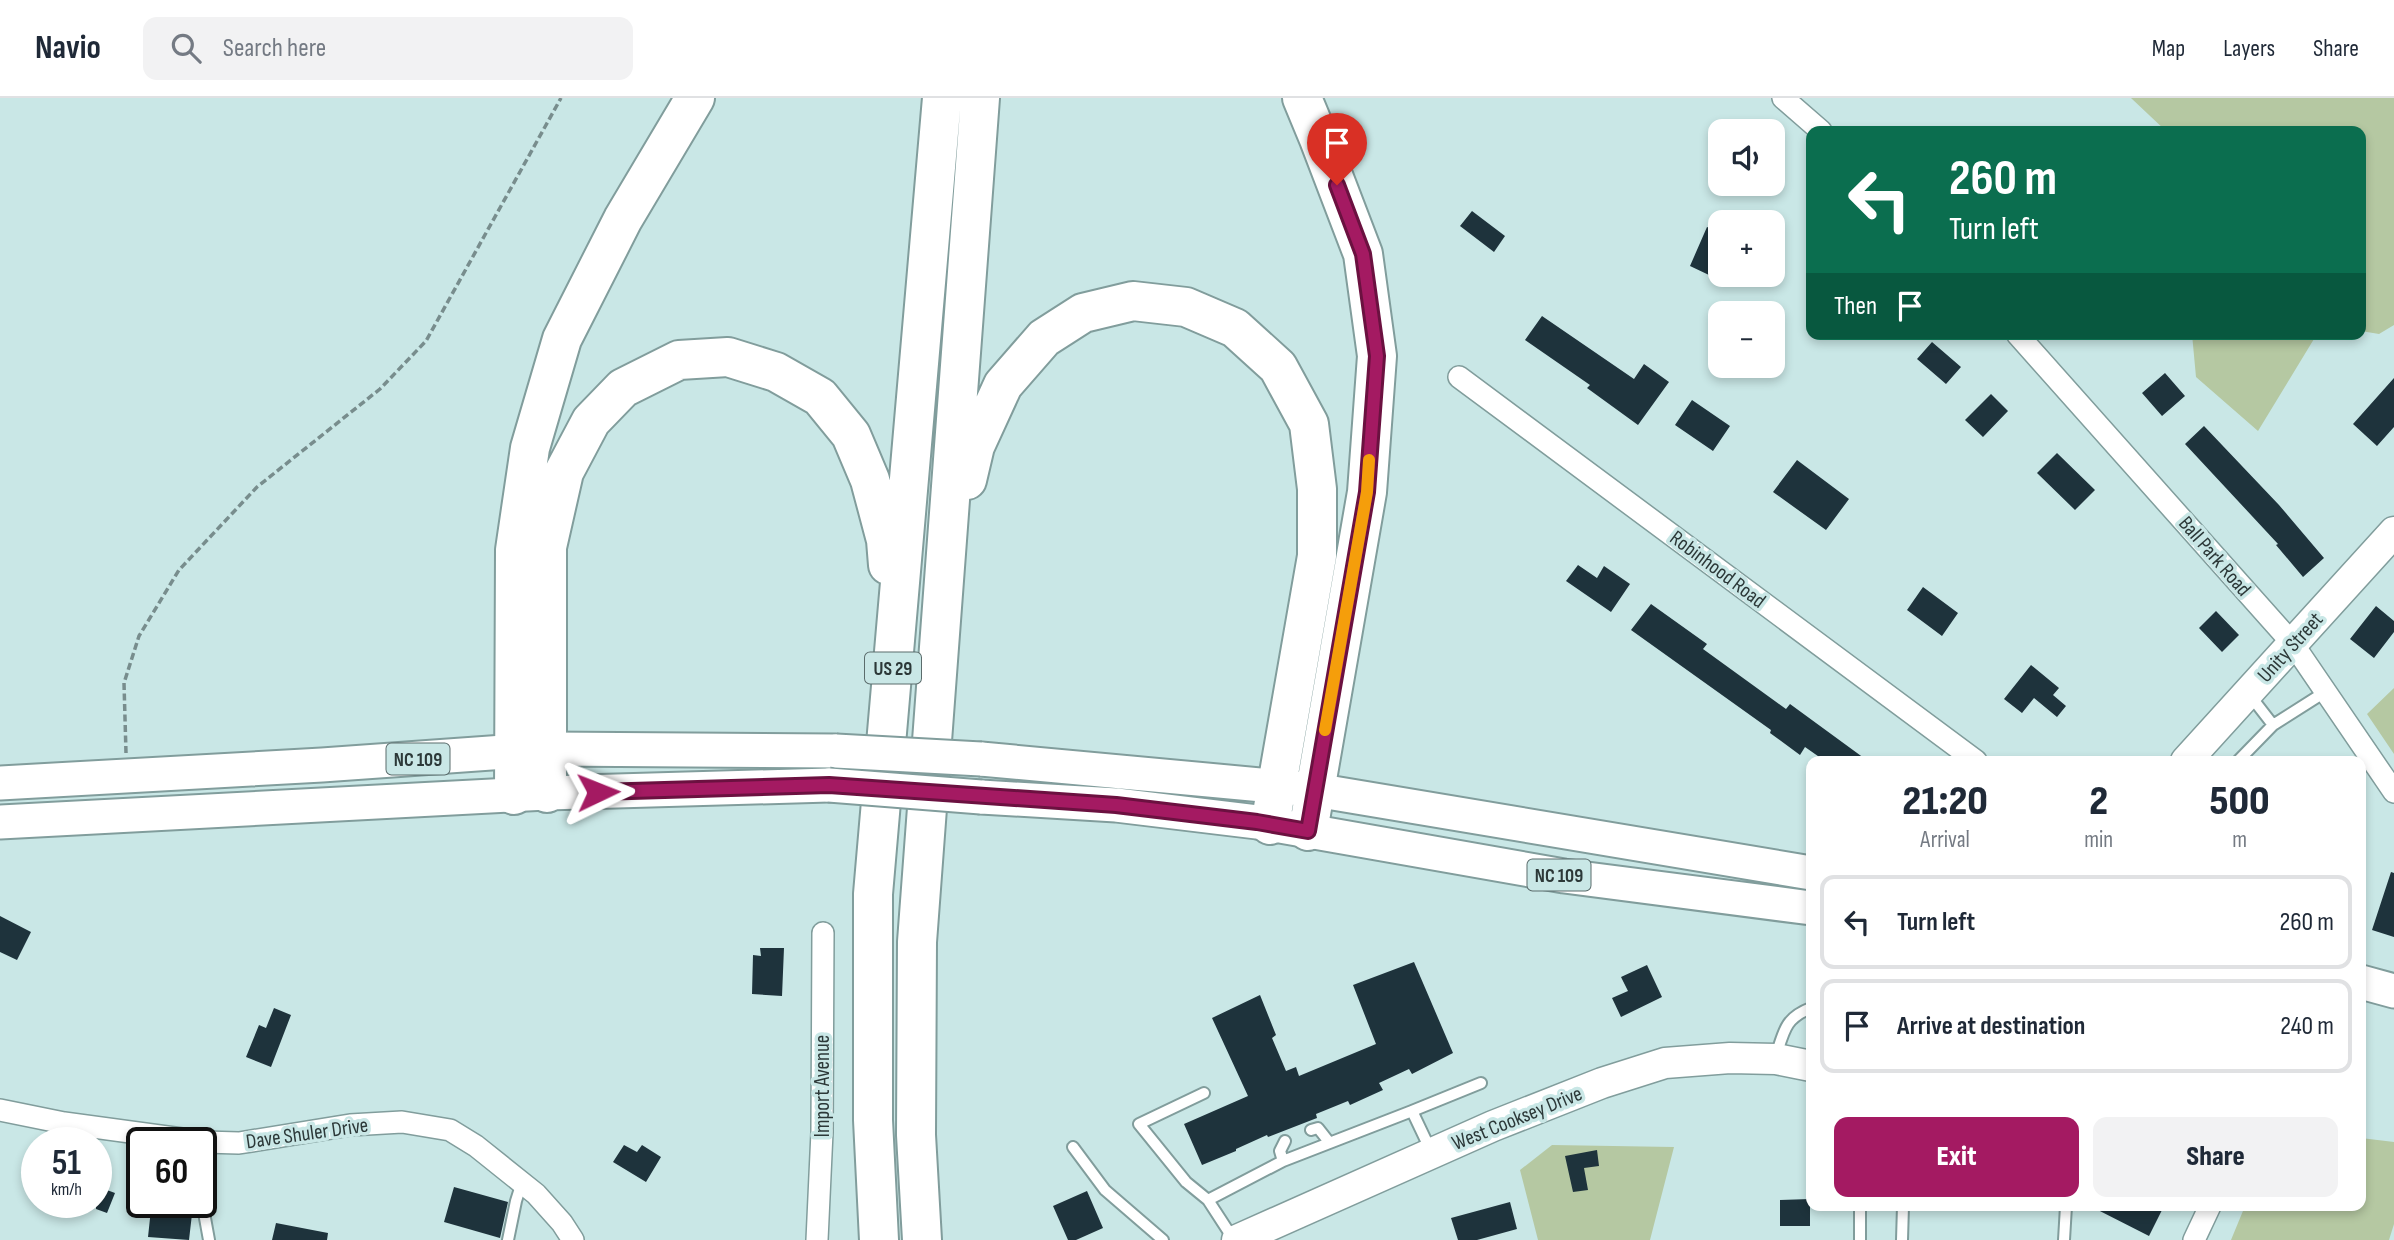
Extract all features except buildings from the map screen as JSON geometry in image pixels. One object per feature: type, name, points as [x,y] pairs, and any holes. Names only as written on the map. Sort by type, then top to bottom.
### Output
[{"type":"highway","points":[[531,751],[516,550],[530,448],[562,339],[623,219],[695,98]]},
{"type":"highway","name":"US 29","points":[[879,1240],[873,1120],[873,894],[942,98]]},
{"type":"highway","name":"US 29","points":[[922,1240],[916,1135],[917,942],[980,98]]},
{"type":"highway","points":[[1301,98],[1363,254],[1377,356],[1367,492],[1308,831]]},
{"type":"highway","points":[[943,587],[975,446],[1003,385],[1044,338],[1083,313],[1133,301],[1186,307],[1235,328],[1278,367],[1309,424],[1317,489],[1317,556],[1270,825]]},
{"type":"highway","points":[[530,794],[547,547],[564,472],[592,421],[623,388],[679,360],[728,358],[776,372],[820,397],[851,435],[870,480],[886,540],[894,652]]},
{"type":"main road","name":"NC 109","points":[[0,783],[531,751],[836,751],[981,759],[1277,785],[1806,872]]},
{"type":"main road","name":"NC 109","points":[[0,822],[530,794],[829,785],[1116,805],[1308,831],[1564,876],[1806,907]]},
{"type":"main road","points":[[2366,983],[2394,991]]},
{"type":"street","points":[[1783,98],[1815,126]]},
{"type":"street","name":"Ball Park Road","points":[[2022,340],[2293,644],[2394,792]]},
{"type":"street","name":"Robinhood Road","points":[[1459,377],[1969,756]]},
{"type":"street","name":"Unity Street","points":[[2197,756],[2248,693],[2394,532]]},
{"type":"street","name":"Import Avenue","points":[[817,1240],[822,1132],[822,933]]},
{"type":"street","name":"West Cooksey Drive","points":[[1236,1240],[1432,1153],[1602,1083],[1665,1063],[1730,1058],[1776,1059],[1806,1065]]},
{"type":"street","name":"Dave Shuler Drive","points":[[0,1110],[126,1134]]},
{"type":"street","name":"Dave Shuler Drive","points":[[217,1147],[350,1125],[402,1122],[450,1130],[476,1146],[536,1194],[573,1240]]},
{"type":"street","points":[[2194,1240],[2208,1211]]},
{"type":"lane","points":[[2243,756],[2273,725],[2325,692]]},
{"type":"lane","points":[[2248,693],[2273,725]]},
{"type":"lane","points":[[1776,1059],[1786,1025],[1798,1013],[1806,1010]]},
{"type":"lane","points":[[1208,1200],[1283,1161],[1481,1083]]},
{"type":"lane","points":[[1204,1093],[1139,1124],[1186,1182],[1208,1200],[1236,1240]]},
{"type":"lane","points":[[1412,1111],[1432,1153]]},
{"type":"lane","points":[[1311,1130],[1318,1128],[1329,1142]]},
{"type":"lane","points":[[1283,1161],[1280,1151],[1285,1141]]},
{"type":"lane","points":[[1073,1147],[1105,1190],[1163,1240]]},
{"type":"lane","points":[[508,1240],[522,1182]]},
{"type":"lane","points":[[1860,1211],[1860,1240]]},
{"type":"lane","points":[[1902,1240],[1903,1211]]},
{"type":"lane","points":[[2064,1240],[2066,1211]]},
{"type":"lane","points":[[205,1218],[209,1240]]},
{"type":"path","points":[[127,776],[124,683],[139,636],[179,570],[257,487],[380,389],[426,341],[561,98]]},
{"type":"green space","points":[[2131,98],[2394,98],[2394,325],[2379,334],[2366,332],[2366,126],[2161,126]]},
{"type":"green space","points":[[2193,340],[2313,340],[2258,431],[2196,377]]},
{"type":"green space","points":[[2394,688],[2394,754],[2367,714]]},
{"type":"green space","points":[[2366,1139],[2394,1142],[2394,1224],[2389,1240],[2231,1240],[2243,1211],[2366,1211]]},
{"type":"green space","points":[[1552,1145],[1674,1147],[1650,1240],[1538,1240],[1520,1170]]},
{"type":"slow traffic","points":[[1325,730],[1367,492],[1369,460]]},
{"type":"route","points":[[598,792],[829,785],[1116,805],[1308,831],[1367,492],[1377,356],[1363,254],[1337,185]]}]
